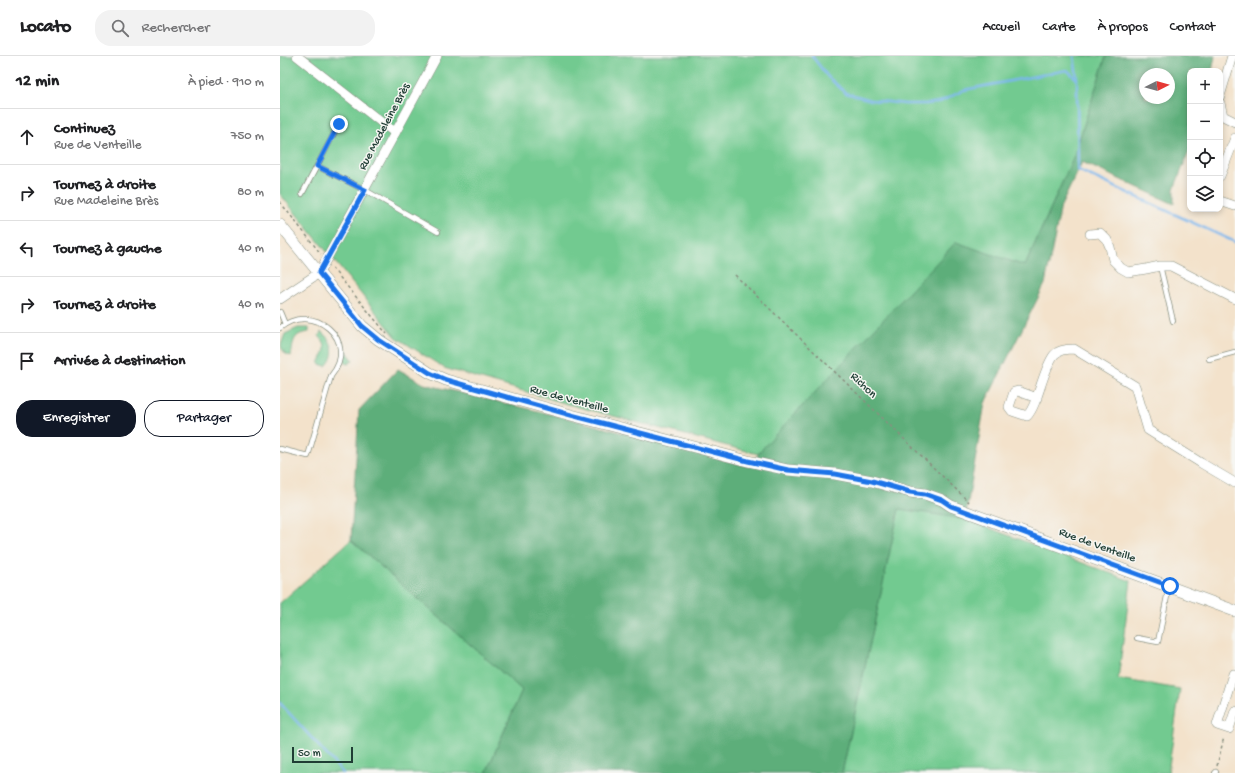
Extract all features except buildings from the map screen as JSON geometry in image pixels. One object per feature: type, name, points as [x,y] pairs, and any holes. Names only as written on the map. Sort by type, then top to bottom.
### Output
[{"type":"street","points":[[297,56],[395,133]]},
{"type":"street","name":"Rue Madeleine Brès","points":[[280,299],[319,273],[437,56]]},
{"type":"street","points":[[1223,86],[1232,56]]},
{"type":"street","points":[[1220,104],[1223,116],[1235,122]]},
{"type":"street","points":[[1223,168],[1235,138]]},
{"type":"street","points":[[1223,202],[1235,206]]},
{"type":"street","name":"Rue de Venteille","points":[[280,225],[362,326],[379,340],[430,373],[446,380],[571,415],[748,461],[788,470],[835,474],[872,481],[910,492],[923,500],[940,506],[951,506],[1235,611]]},
{"type":"street","points":[[1090,234],[1100,234],[1107,240],[1113,260],[1121,268],[1128,272],[1160,266],[1170,266],[1235,299]]},
{"type":"street","points":[[1036,398],[1054,354],[1064,350],[1074,349],[1135,386],[1148,430],[1235,483]]},
{"type":"street","points":[[1235,674],[1233,674],[1217,725],[1229,729],[1235,711]]},
{"type":"lane","points":[[302,194],[339,124]]},
{"type":"lane","points":[[317,166],[365,190],[438,232]]},
{"type":"lane","points":[[1160,266],[1173,321]]},
{"type":"lane","points":[[280,312],[285,324]]},
{"type":"lane","points":[[280,328],[292,321],[303,319],[325,325],[332,330],[338,338],[340,354],[338,368],[331,376],[308,456],[280,449]]},
{"type":"lane","points":[[1209,359],[1235,352]]},
{"type":"lane","points":[[1137,638],[1158,642],[1170,586]]},
{"type":"path","points":[[280,202],[386,333],[392,337]]},
{"type":"path","name":"Richon","points":[[735,275],[971,504],[971,514]]},
{"type":"path","points":[[1216,773],[1226,727]]},
{"type":"green space","points":[[280,56],[1106,56],[1074,156],[1025,266],[761,450],[758,454],[571,405],[444,368],[396,337],[280,194]]},
{"type":"green space","points":[[1106,56],[1215,56],[1213,68],[1187,68],[1187,156],[1174,189],[1174,204],[1082,162],[1061,206],[1045,284],[985,403],[965,519],[899,509],[842,773],[486,773],[522,690],[351,540],[359,410],[398,369],[424,384],[567,418],[750,467],[761,450],[956,242],[1025,266],[1074,156]]},
{"type":"green space","points":[[298,328],[309,328],[309,332],[303,333],[296,337],[293,343],[291,356],[286,354],[281,345],[285,334]]},
{"type":"green space","points":[[321,332],[331,343],[332,348],[332,357],[326,366],[319,364],[325,350],[324,343],[319,336]]},
{"type":"green space","points":[[345,349],[353,360],[348,364],[345,363]]},
{"type":"green space","points":[[899,508],[965,519],[1131,581],[1118,679],[1180,689],[1168,773],[842,773]]},
{"type":"green space","points":[[351,540],[522,690],[486,773],[280,773],[280,603]]},
{"type":"waterway","points":[[812,56],[828,77],[846,93],[871,100],[905,104],[940,102],[964,90],[1067,70],[1077,79],[1078,170],[1235,242]]},
{"type":"waterway","points":[[1074,56],[1077,79]]},
{"type":"waterway","points":[[280,703],[343,773]]},
{"type":"route","points":[[339,124],[317,166],[365,190],[319,273],[362,326],[379,340],[430,373],[446,380],[571,415],[748,461],[788,470],[835,474],[872,481],[910,492],[925,494],[942,500],[951,506],[1170,586]]}]
